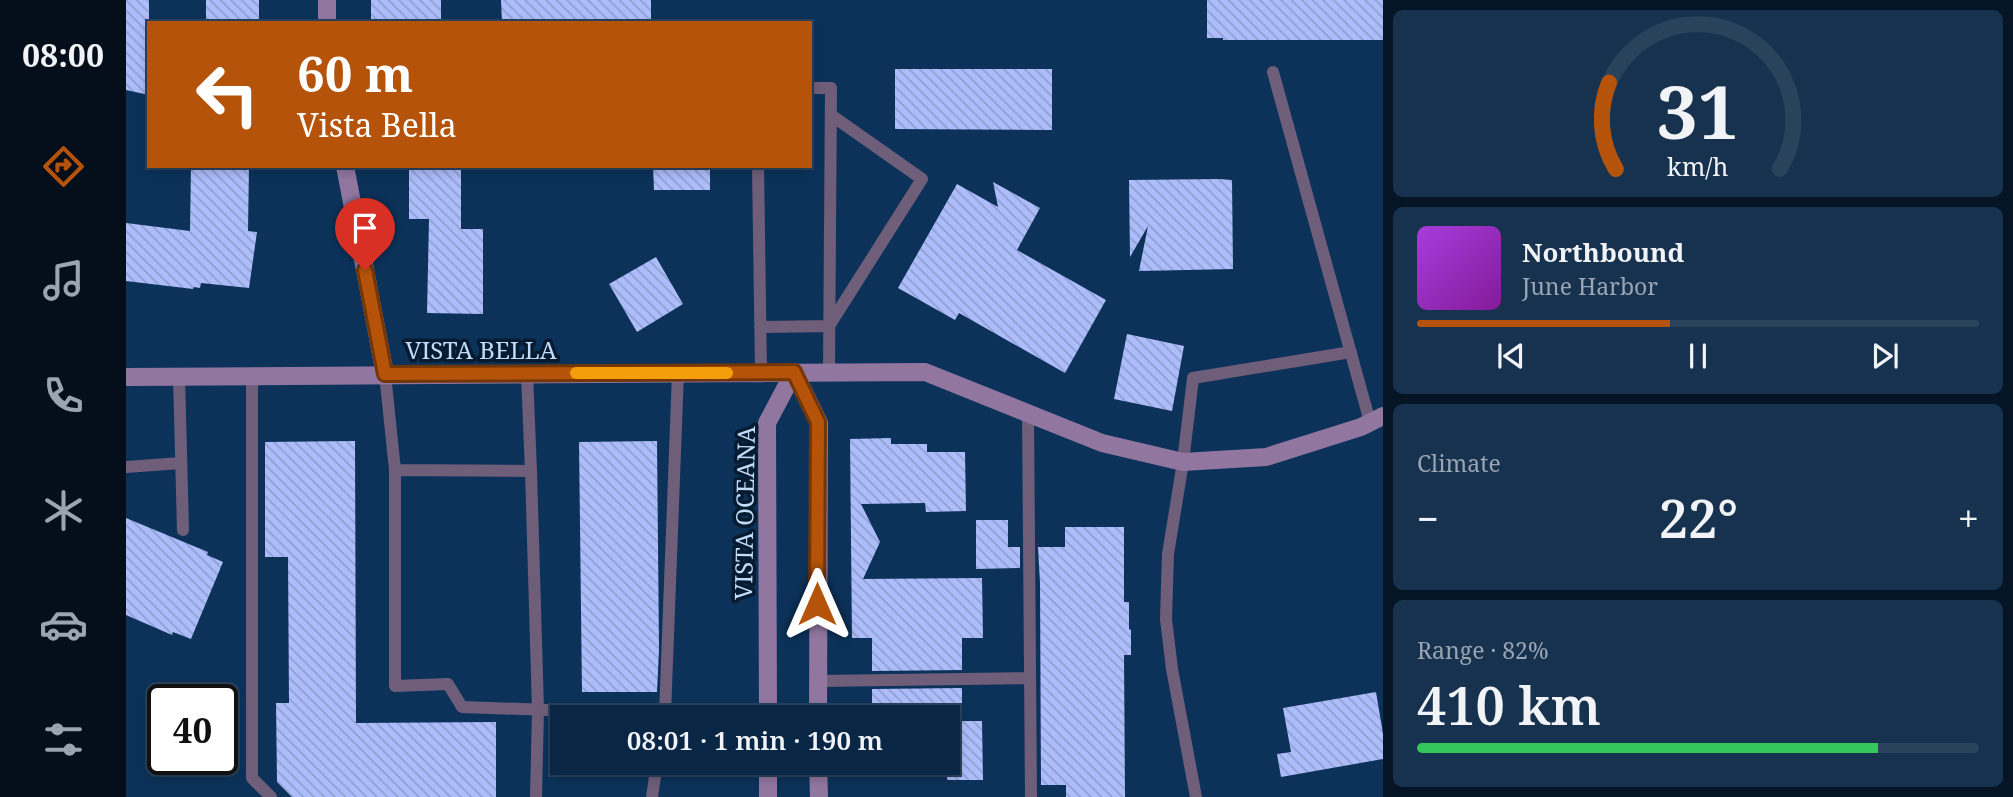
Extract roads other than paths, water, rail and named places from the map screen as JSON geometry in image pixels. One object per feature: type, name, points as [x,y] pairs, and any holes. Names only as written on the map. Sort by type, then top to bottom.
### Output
[{"type":"street","points":[[327,0],[327,21]]},
{"type":"street","points":[[345,168],[385,374]]},
{"type":"street","points":[[794,372],[818,422],[818,705]]},
{"type":"street","name":"VISTA OCEANA","points":[[768,705],[767,422],[794,372]]},
{"type":"street","name":"VISTA BELLA","points":[[126,377],[925,372],[1102,443],[1183,462],[1266,457],[1361,427],[1376,419]]},
{"type":"street","points":[[768,775],[768,797]]},
{"type":"street","points":[[818,775],[818,797]]},
{"type":"lane","points":[[1273,72],[1351,352],[1376,419]]},
{"type":"lane","points":[[812,88],[831,88],[829,372]]},
{"type":"lane","points":[[829,326],[922,179],[831,115]]},
{"type":"lane","points":[[758,168],[761,372]]},
{"type":"lane","points":[[760,327],[829,326]]},
{"type":"lane","points":[[1196,797],[1172,669],[1166,619],[1168,554],[1193,378],[1351,352]]},
{"type":"lane","points":[[527,373],[538,710],[536,797]]},
{"type":"lane","points":[[664,705],[678,373]]},
{"type":"lane","points":[[385,374],[395,470],[395,686],[448,684],[462,707],[550,711]]},
{"type":"lane","points":[[179,376],[183,530]]},
{"type":"lane","points":[[252,376],[252,778],[271,797]]},
{"type":"lane","points":[[1028,413],[1031,797]]},
{"type":"lane","points":[[126,467],[181,463]]},
{"type":"lane","points":[[395,470],[531,471]]},
{"type":"lane","points":[[818,681],[1029,678]]},
{"type":"lane","points":[[652,797],[655,775]]}]
